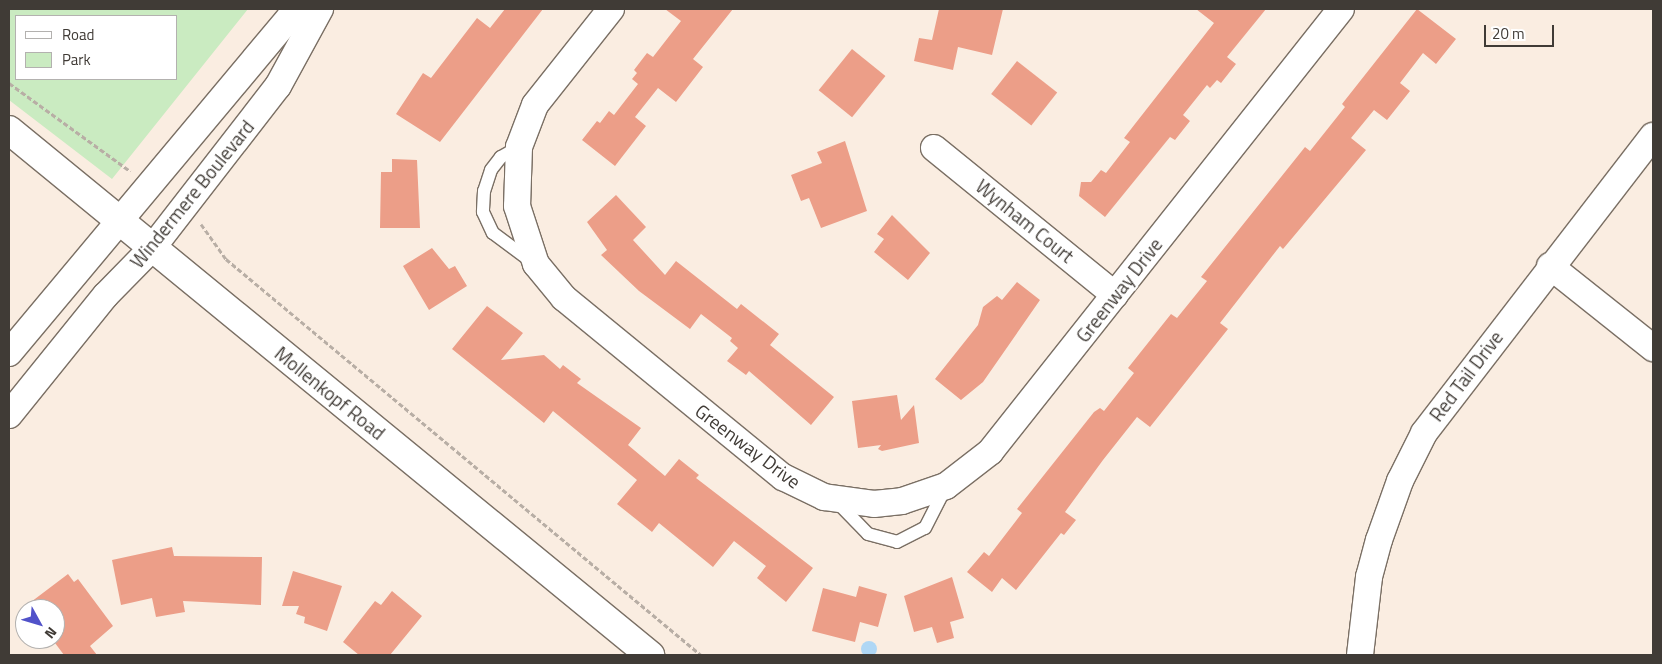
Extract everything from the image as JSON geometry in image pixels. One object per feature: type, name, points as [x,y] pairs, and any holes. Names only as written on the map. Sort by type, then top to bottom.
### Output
[{"type":"street","name":"Windermere Boulevard","points":[[9,353],[118,218],[290,17],[304,9]]},
{"type":"street","name":"Windermere Boulevard","points":[[9,415],[106,296],[153,247],[278,86],[320,9]]},
{"type":"street","name":"Greenway Drive","points":[[611,9],[535,105],[519,147],[518,206],[536,264],[564,298],[783,477],[837,501],[899,502],[949,484],[990,452],[1341,9]]},
{"type":"street","name":"Mollenkopf Road","points":[[9,130],[650,655]]},
{"type":"street","name":"Red Tail Drive","points":[[1360,655],[1369,577],[1400,481],[1444,402],[1653,136]]},
{"type":"street","name":"Wynham Court","points":[[934,148],[1115,295]]},
{"type":"street","points":[[1550,266],[1653,348]]},
{"type":"lane","points":[[519,147],[501,157],[491,170],[484,190],[483,212],[499,239],[536,264]]},
{"type":"lane","points":[[837,501],[877,540],[906,541],[924,528],[949,484]]},
{"type":"path","points":[[9,83],[131,172]]},
{"type":"path","points":[[202,225],[226,259],[701,655]]},
{"type":"green space","points":[[9,9],[248,9],[112,179],[9,100]]},
{"type":"water","points":[[866,641],[872,641],[877,646],[875,655],[866,657],[861,652],[861,646]]},
{"type":"building","points":[[505,9],[543,9],[440,142],[396,114],[423,73],[431,78],[477,18],[490,28]]},
{"type":"building","points":[[665,9],[733,9],[693,59],[703,67],[676,102],[658,88],[635,117],[646,126],[615,166],[582,140],[597,121],[600,123],[609,111],[614,115],[638,84],[632,79],[637,73],[634,70],[647,53],[653,57],[681,21]]},
{"type":"building","points":[[939,9],[1003,9],[992,55],[958,47],[953,70],[914,61],[919,38],[932,40]]},
{"type":"building","points":[[1196,9],[1266,9],[1227,57],[1236,64],[1221,83],[1217,80],[1210,88],[1207,85],[1183,115],[1190,121],[1175,140],[1170,137],[1105,217],[1079,196],[1081,182],[1091,182],[1101,170],[1106,173],[1130,142],[1124,138],[1214,23]]},
{"type":"building","points":[[1417,9],[1456,39],[1436,64],[1423,53],[1400,83],[1410,91],[1387,120],[1374,110],[1351,138],[1366,150],[1283,249],[1280,246],[1220,323],[1228,329],[1150,427],[1137,417],[1103,460],[1065,512],[1076,520],[1064,535],[1061,533],[1016,590],[1002,578],[992,592],[967,572],[984,552],[989,556],[1022,513],[1017,509],[1094,412],[1100,408],[1104,411],[1134,373],[1128,368],[1171,314],[1177,318],[1207,281],[1201,277],[1305,147],[1310,151],[1345,107],[1342,104]]},
{"type":"building","points":[[852,49],[885,76],[852,117],[819,90]]},
{"type":"building","points":[[1017,61],[1057,92],[1031,125],[991,94]]},
{"type":"building","points":[[845,141],[867,211],[821,228],[809,198],[801,201],[791,175],[822,163],[817,152]]},
{"type":"building","points":[[392,159],[417,160],[420,228],[380,228],[381,172],[392,172]]},
{"type":"building","points":[[616,195],[646,227],[633,240],[665,275],[676,261],[737,309],[741,304],[779,334],[770,345],[834,397],[811,425],[749,371],[746,375],[727,361],[738,348],[730,341],[732,338],[701,314],[690,329],[639,291],[601,255],[607,250],[587,222]]},
{"type":"building","points":[[892,215],[930,253],[908,280],[874,252],[884,239],[877,234]]},
{"type":"building","points":[[432,248],[449,269],[455,266],[467,286],[429,310],[403,266]]},
{"type":"building","points":[[1017,282],[1040,300],[983,382],[961,400],[935,379],[978,325],[983,307],[997,296],[1002,300]]},
{"type":"building","points":[[487,306],[523,333],[501,360],[544,355],[560,369],[563,365],[581,379],[577,383],[641,428],[628,445],[665,476],[679,459],[699,475],[696,478],[813,568],[786,602],[757,578],[766,566],[734,541],[713,567],[659,523],[652,532],[617,504],[637,480],[553,411],[544,423],[452,349]]},
{"type":"building","points":[[897,395],[901,420],[914,405],[919,443],[882,451],[878,449],[881,445],[858,448],[852,401]]},
{"type":"building","points":[[172,547],[174,556],[262,557],[261,605],[183,601],[185,612],[156,617],[152,598],[121,605],[112,560]]},
{"type":"building","points":[[293,571],[342,586],[327,631],[304,623],[305,617],[296,614],[299,606],[282,606]]},
{"type":"building","points":[[68,574],[74,582],[78,579],[113,626],[90,646],[97,655],[64,655],[60,649],[65,649],[65,599],[35,599]]},
{"type":"building","points":[[952,577],[964,618],[950,622],[954,638],[937,643],[932,627],[914,632],[904,596]]},
{"type":"building","points":[[859,586],[887,594],[878,627],[860,622],[855,642],[812,631],[823,588],[856,597]]},
{"type":"building","points":[[392,591],[422,616],[390,655],[359,655],[343,642],[375,601],[381,605]]}]
